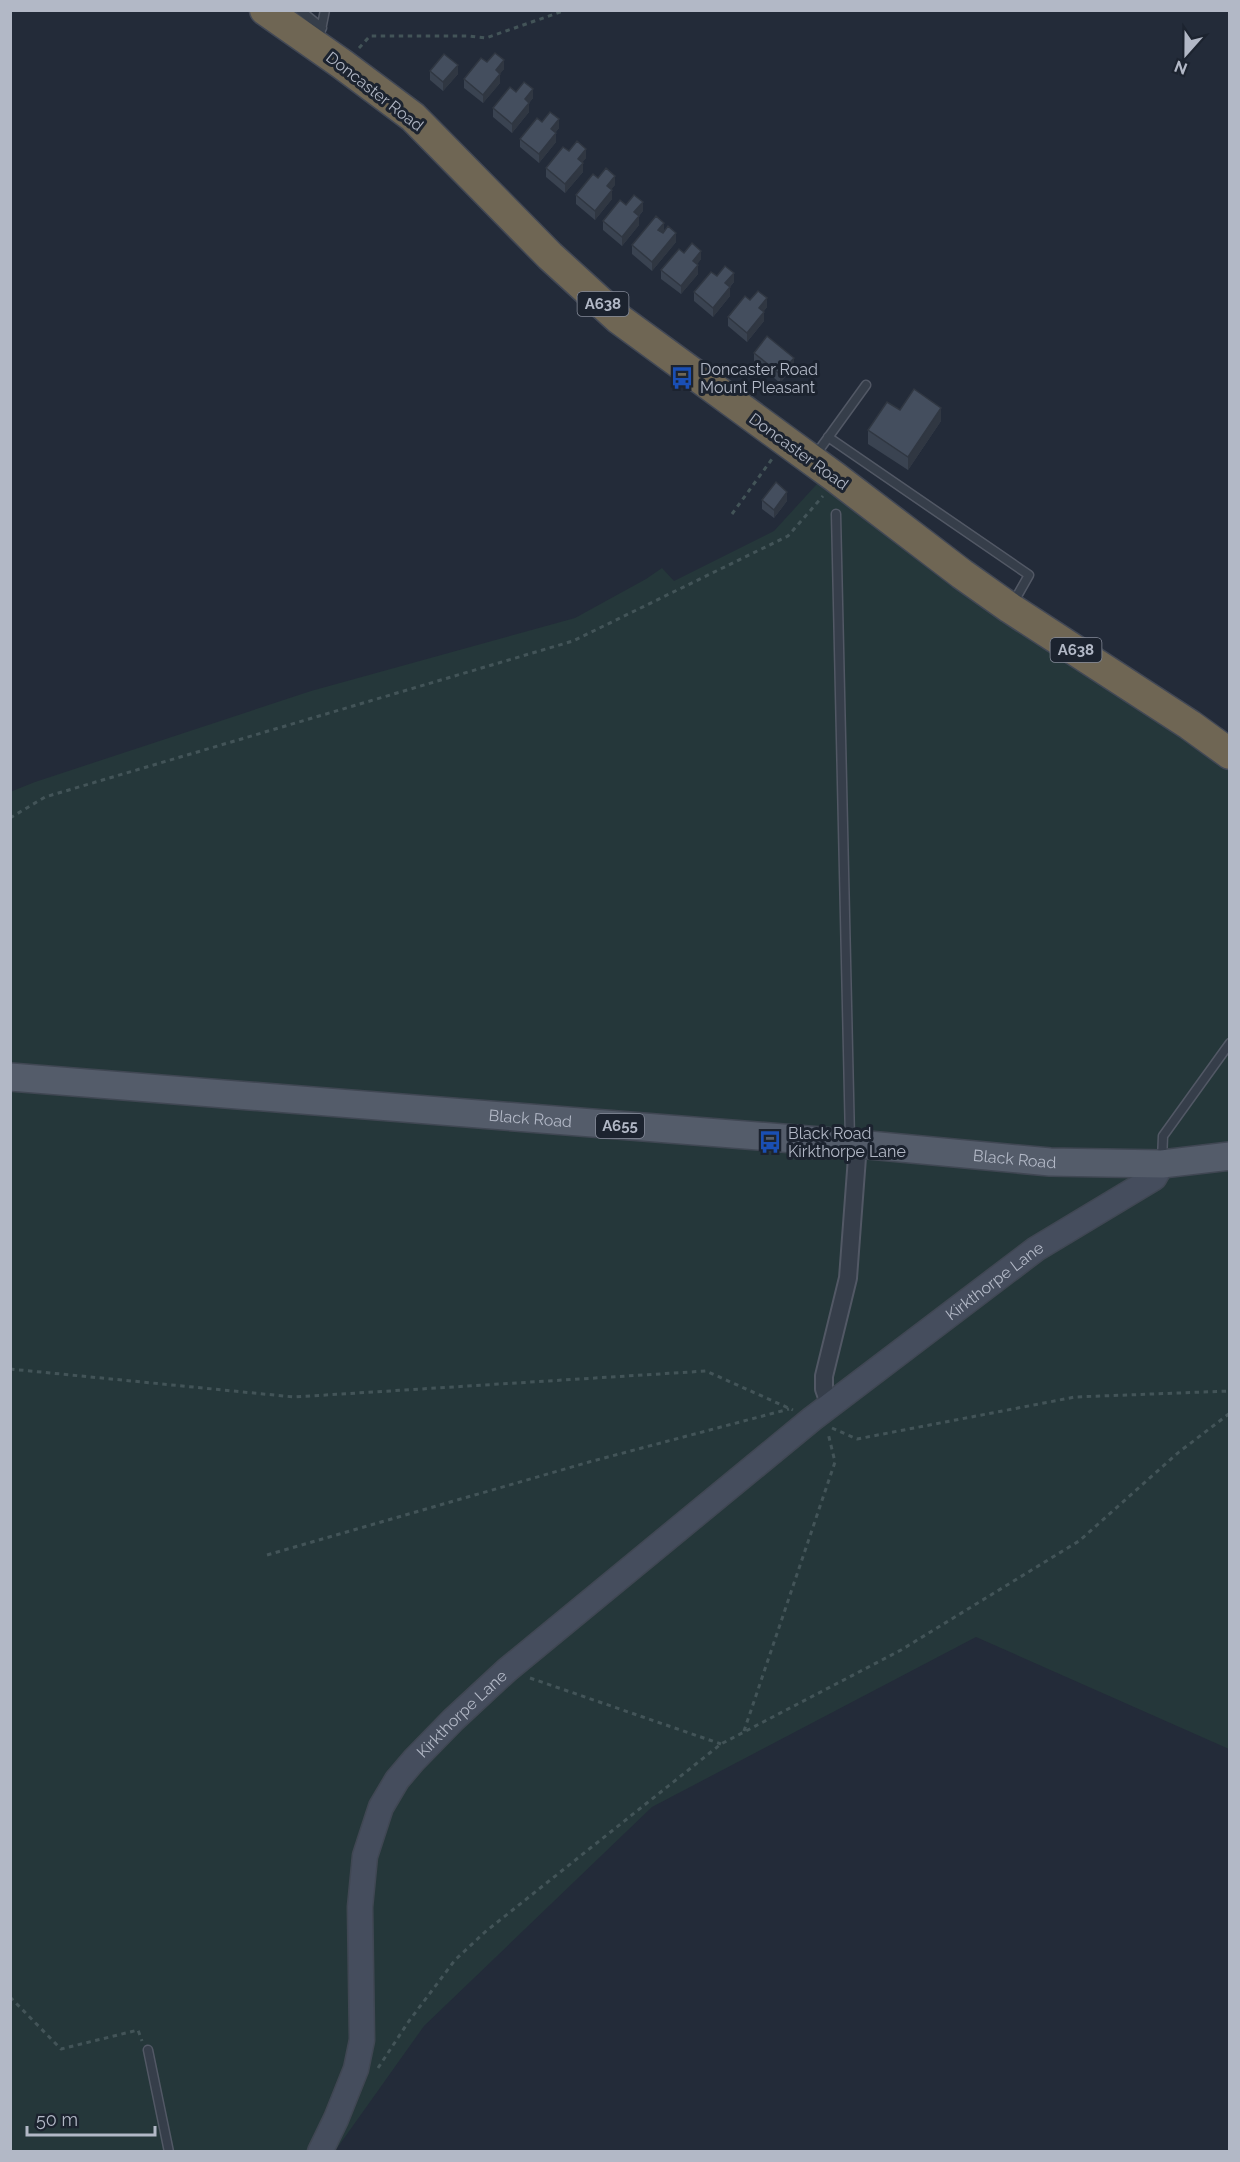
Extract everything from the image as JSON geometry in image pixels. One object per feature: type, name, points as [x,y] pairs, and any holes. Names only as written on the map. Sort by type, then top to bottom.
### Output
[{"type":"highway","name":"Doncaster Road","points":[[265,10],[320,37],[342,63],[413,117],[550,256],[619,319],[785,440],[820,449],[962,574],[1230,754]]},
{"type":"highway","name":"Doncaster Road","points":[[1190,725],[1230,746]]},
{"type":"main road","name":"Black Road","points":[[10,1077],[854,1144],[1050,1162],[1161,1164],[1230,1156]]},
{"type":"street","points":[[821,1413],[824,1376],[848,1278],[854,1144]]},
{"type":"street","name":"Kirkthorpe Lane","points":[[320,2151],[356,2069],[362,2040],[360,1907],[365,1857],[381,1807],[397,1780],[453,1720],[507,1670],[821,1413],[1036,1249],[1154,1178],[1161,1164]]},
{"type":"lane","points":[[300,10],[320,37]]},
{"type":"lane","points":[[320,37],[326,10]]},
{"type":"lane","points":[[820,449],[866,385]]},
{"type":"lane","points":[[836,514],[854,1144]]},
{"type":"lane","points":[[1161,1164],[1163,1136],[1230,1043]]},
{"type":"lane","points":[[148,2050],[169,2151]]},
{"type":"path","points":[[342,63],[370,36],[486,38],[566,10]]},
{"type":"path","points":[[732,514],[785,440]]},
{"type":"path","points":[[10,818],[45,797],[573,641],[788,536],[825,495]]},
{"type":"path","points":[[10,1369],[294,1397],[706,1371],[790,1409],[821,1413]]},
{"type":"path","points":[[743,1732],[835,1462],[826,1425],[858,1439],[1075,1397],[1230,1391]]},
{"type":"path","points":[[267,1555],[589,1462],[790,1409]]},
{"type":"path","points":[[378,2068],[455,1960],[484,1932],[721,1744],[901,1650],[1079,1540],[1179,1452],[1230,1413]]},
{"type":"path","points":[[507,1670],[721,1744]]},
{"type":"path","points":[[10,1997],[61,2049],[138,2030]]},
{"type":"shaded area","points":[[827,473],[1229,754],[1229,1749],[976,1637],[652,1807],[424,2026],[335,2151],[11,2151],[10,792],[311,691],[575,618],[662,568],[674,581],[774,531]]},
{"type":"building","points":[[495,53],[504,60],[496,70],[500,74],[483,95],[464,79],[481,58],[487,62]]},
{"type":"building","points":[[444,54],[458,65],[443,82],[430,71]]},
{"type":"building","points":[[524,82],[533,89],[525,99],[529,103],[512,124],[493,108],[510,87],[516,92]]},
{"type":"building","points":[[550,112],[559,119],[551,129],[556,133],[539,154],[520,139],[537,118],[542,122]]},
{"type":"building","points":[[577,141],[586,149],[578,159],[583,163],[565,184],[546,168],[563,147],[569,151]]},
{"type":"building","points":[[606,168],[615,176],[607,186],[612,190],[595,211],[576,195],[593,174],[598,178]]},
{"type":"building","points":[[634,195],[643,202],[634,212],[639,216],[622,237],[603,221],[620,200],[626,205]]},
{"type":"building","points":[[656,216],[664,223],[658,230],[663,233],[668,226],[676,233],[652,262],[632,245]]},
{"type":"building","points":[[692,243],[701,251],[693,261],[698,265],[681,286],[661,270],[679,249],[684,253]]},
{"type":"building","points":[[725,266],[734,273],[725,283],[730,287],[713,308],[694,292],[711,272],[717,276]]},
{"type":"building","points":[[758,291],[767,298],[759,308],[764,312],[747,333],[728,317],[745,296],[750,300]]},
{"type":"building","points":[[767,336],[794,358],[780,374],[754,353]]},
{"type":"building","points":[[914,389],[941,408],[908,457],[868,430],[887,402],[900,410]]},
{"type":"building","points":[[776,482],[787,492],[774,510],[762,500]]},
{"type":"place","name":"Doncaster Road Mount Pleasant","points":[[682,378]]},
{"type":"place","name":"Black Road Kirkthorpe Lane","points":[[770,1142]]}]
